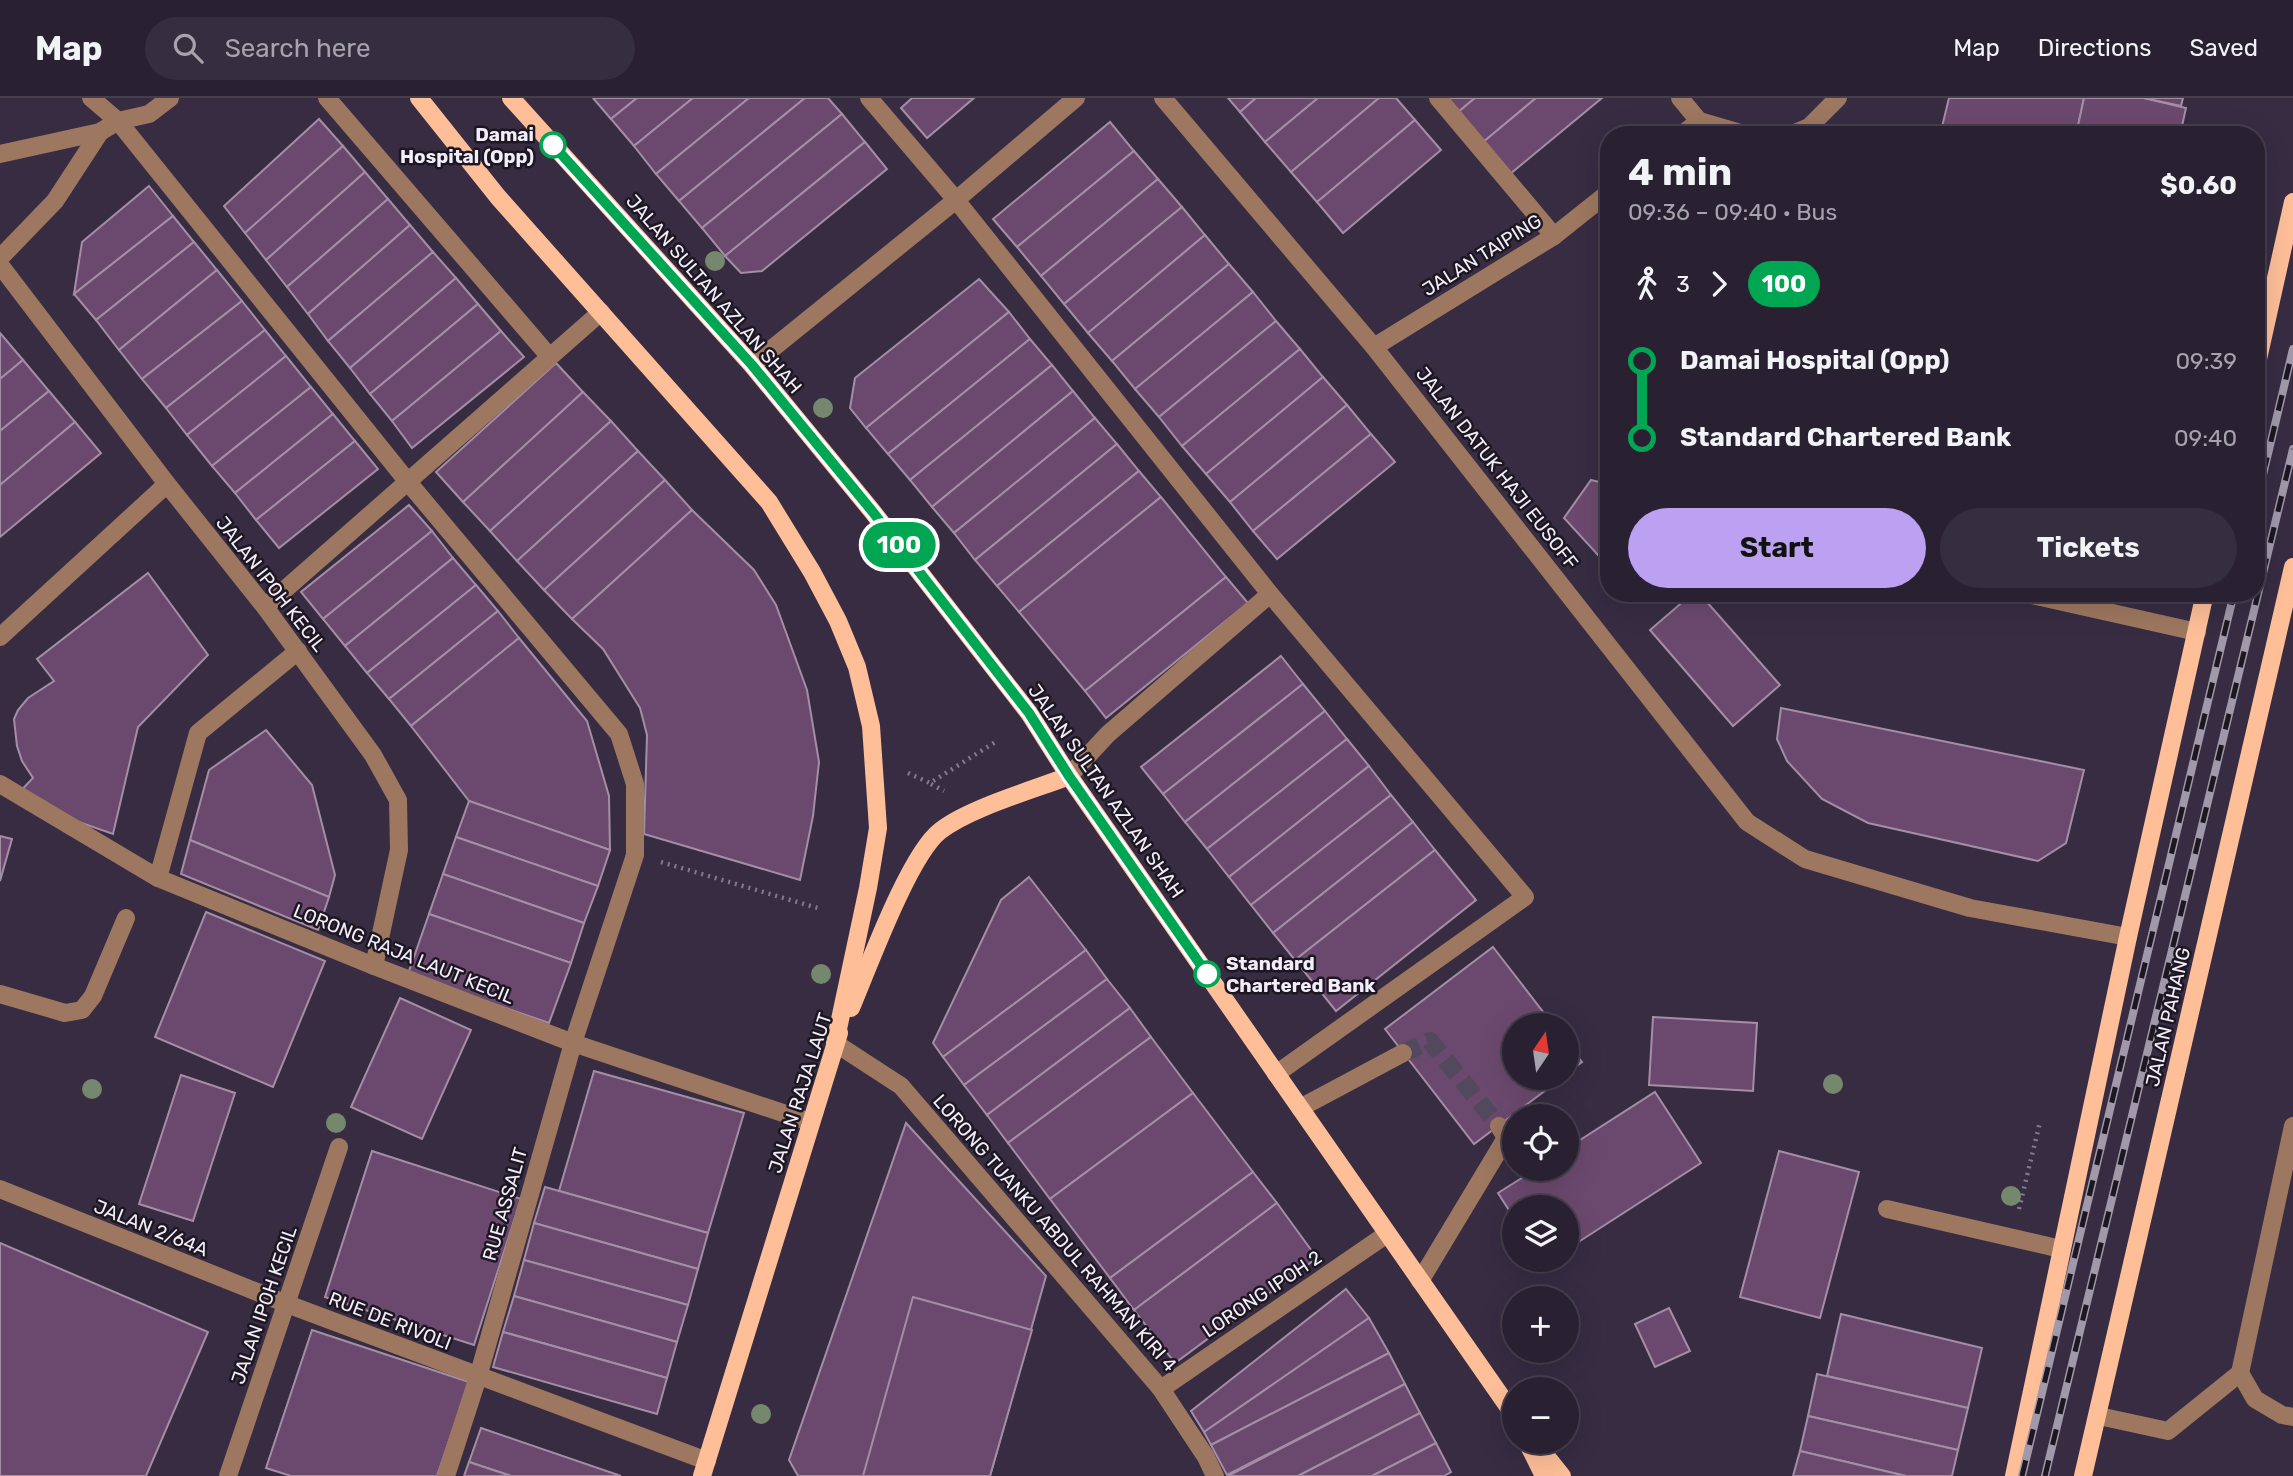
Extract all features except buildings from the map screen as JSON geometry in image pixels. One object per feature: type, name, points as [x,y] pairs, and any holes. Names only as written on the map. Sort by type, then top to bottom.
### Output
[{"type":"main road","points":[[419,98],[498,197],[769,502],[838,621],[858,667],[870,726],[877,828],[869,888],[835,1042]]},
{"type":"main road","name":"JALAN SULTAN AZLAN SHAH","points":[[511,98],[752,365],[872,511],[1019,700],[1502,1399]]},
{"type":"main road","points":[[2265,328],[2293,202]]},
{"type":"main road","name":"JALAN PAHANG","points":[[2083,1476],[2293,567]]},
{"type":"main road","points":[[2014,1476],[2128,937],[2203,602]]},
{"type":"main road","name":"JALAN RAJA LAUT","points":[[705,1469],[835,1042],[905,884],[922,852],[939,831],[967,816],[1069,776]]},
{"type":"main road","points":[[1533,1454],[1544,1476]]},
{"type":"main road","points":[[1545,1454],[1562,1476]]},
{"type":"street","name":"RUE ASSALIT","points":[[91,98],[118,121],[408,482],[619,734],[635,784],[635,855],[573,1043],[478,1377],[446,1476]]},
{"type":"street","points":[[0,154],[100,132],[118,121],[149,114],[170,98]]},
{"type":"street","points":[[327,98],[549,356]]},
{"type":"street","points":[[869,98],[956,200],[1270,594],[1525,897],[1276,1074]]},
{"type":"street","points":[[752,365],[956,200],[1076,98]]},
{"type":"street","name":"JALAN DATUK HAJI EUSOFF","points":[[1163,98],[1374,347],[1748,822],[1805,859],[1970,908],[2128,937]]},
{"type":"street","points":[[1438,98],[1554,236]]},
{"type":"street","points":[[1680,98],[1699,121],[1716,126]]},
{"type":"street","points":[[1810,126],[1838,98]]},
{"type":"street","points":[[1693,126],[1699,121]]},
{"type":"street","points":[[0,258],[55,201],[100,132]]},
{"type":"street","name":"JALAN TAIPING","points":[[1374,347],[1554,236],[1600,199]]},
{"type":"street","name":"JALAN IPOH KECIL","points":[[0,265],[298,651],[373,755],[398,800],[399,850],[374,966]]},
{"type":"street","points":[[265,607],[601,312]]},
{"type":"street","points":[[0,637],[167,484]]},
{"type":"street","points":[[1069,776],[1108,734],[1270,594]]},
{"type":"street","points":[[2063,602],[2197,632]]},
{"type":"street","points":[[158,877],[198,733],[298,651]]},
{"type":"street","name":"LORONG RAJA LAUT KECIL","points":[[0,784],[158,877],[374,966],[573,1043],[810,1122]]},
{"type":"street","points":[[0,994],[65,1013],[82,1010],[93,996],[127,918]]},
{"type":"street","name":"LORONG TUANKU ABDUL RAHMAN KIRI 4","points":[[835,1042],[901,1086],[1161,1389],[1206,1457],[1215,1476]]},
{"type":"street","points":[[1300,1108],[1403,1053]]},
{"type":"street","points":[[1420,1281],[1506,1138],[1499,1126]]},
{"type":"street","points":[[2099,1416],[2168,1431],[2240,1373],[2293,1126]]},
{"type":"street","name":"JALAN IPOH KECIL","points":[[228,1476],[339,1147]]},
{"type":"street","name":"JALAN 2/64A","points":[[0,1189],[287,1304]]},
{"type":"street","points":[[1887,1209],[2061,1249]]},
{"type":"street","name":"LORONG IPOH 2","points":[[1161,1389],[1387,1234]]},
{"type":"street","name":"RUE DE RIVOLI","points":[[287,1304],[478,1377],[705,1469]]},
{"type":"street","points":[[2240,1373],[2255,1399],[2282,1415],[2293,1417]]},
{"type":"path","points":[[930,783],[997,741]]},
{"type":"path","points":[[908,773],[944,791]]},
{"type":"path","points":[[635,855],[821,909]]},
{"type":"path","points":[[2012,1237],[2040,1122]]},
{"type":"tunnel","points":[[1403,1053],[1430,1041],[1499,1126]]},
{"type":"railway","points":[[2265,466],[2293,349]]},
{"type":"railway","points":[[2265,565],[2293,449]]},
{"type":"railway","points":[[2022,1476],[2232,602]]},
{"type":"railway","points":[[2045,1476],[2256,602]]},
{"type":"bus line","name":"100","points":[[553,145],[752,365],[872,511],[1029,713],[1069,776],[1207,974]]},
{"type":"place","name":"Damai Hospital (Opp)","points":[[553,145]]},
{"type":"place","name":"Standard Chartered Bank","points":[[1207,974]]}]
